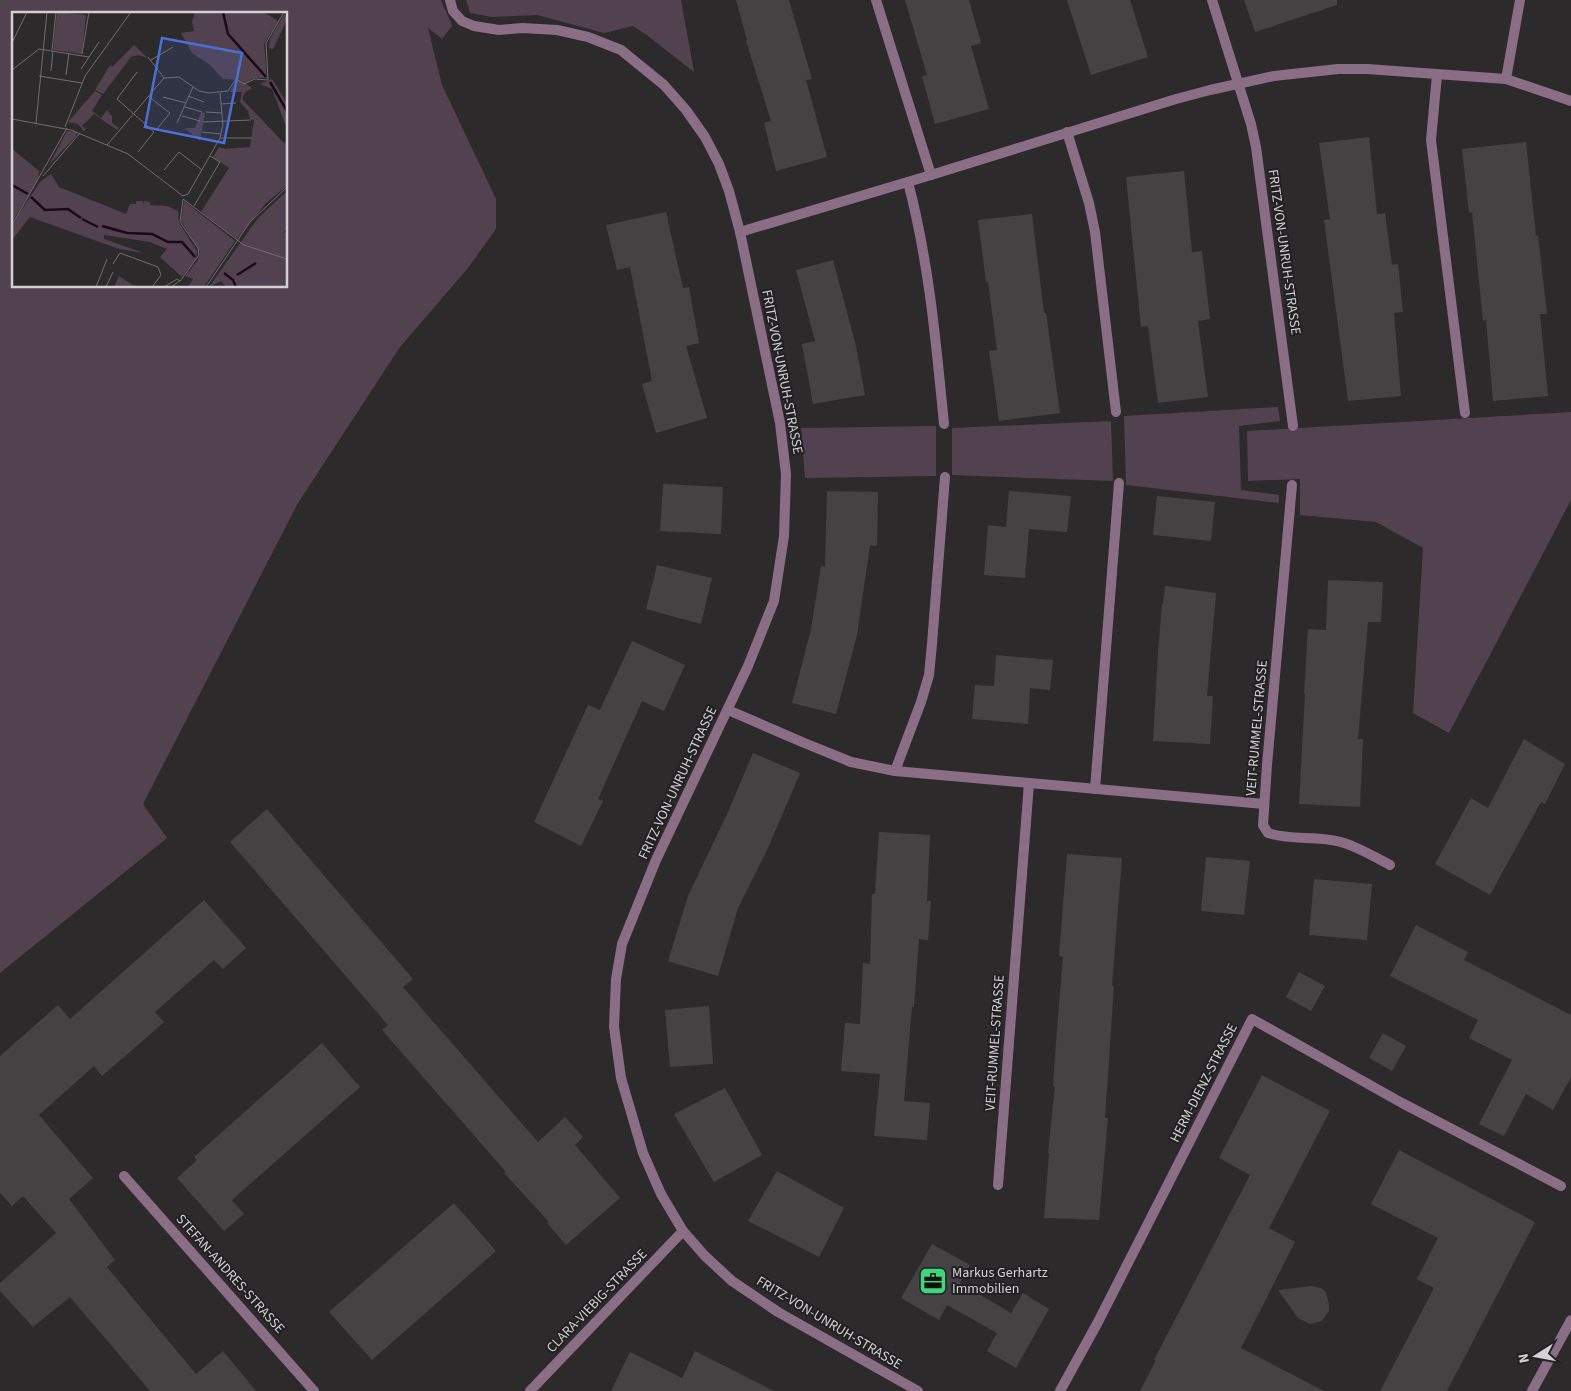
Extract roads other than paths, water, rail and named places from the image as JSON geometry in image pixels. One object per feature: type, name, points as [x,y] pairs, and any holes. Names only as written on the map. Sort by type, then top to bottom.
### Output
[{"type":"street","name":"FRITZ-VON-UNRUH-STRASSE","points":[[450,0],[453,11],[462,21],[474,26],[500,30],[539,28],[574,33],[621,50],[664,85],[686,110],[705,137],[720,164],[740,232],[780,423],[786,474],[784,536],[774,601],[728,710],[656,860],[622,944],[616,979],[614,1027],[621,1078],[643,1153],[661,1194],[683,1230],[705,1256],[732,1281],[778,1312],[918,1391]]},
{"type":"street","points":[[876,0],[932,175]]},
{"type":"street","name":"FRITZ-VON-UNRUH-STRASSE","points":[[1212,0],[1251,124],[1260,173],[1293,426]]},
{"type":"street","points":[[1506,79],[1520,0]]},
{"type":"street","points":[[740,232],[932,175],[1176,99],[1274,76],[1338,69],[1405,71],[1506,79],[1571,102]]},
{"type":"street","points":[[1437,75],[1431,140],[1465,413]]},
{"type":"street","points":[[1067,132],[1090,203],[1116,412]]},
{"type":"street","points":[[908,182],[923,249],[944,424]]},
{"type":"street","points":[[895,771],[929,675],[945,477]]},
{"type":"street","points":[[1095,789],[1119,483]]},
{"type":"street","name":"VEIT-RUMMEL-STRASSE","points":[[728,710],[851,762],[895,771],[1264,804],[1292,486]]},
{"type":"street","name":"VEIT-RUMMEL-STRASSE","points":[[998,1186],[1029,783]]},
{"type":"street","points":[[1264,804],[1263,825],[1268,833],[1279,836],[1340,842],[1361,850],[1390,865]]},
{"type":"street","name":"HERM-DIENZ-STRASSE","points":[[1060,1391],[1098,1322],[1252,1019],[1402,1102],[1561,1186]]},
{"type":"street","name":"STEFAN-ANDRES-STRASSE","points":[[124,1176],[314,1391]]},
{"type":"street","name":"CLARA-VIEBIG-STRASSE","points":[[530,1391],[683,1230]]},
{"type":"street","points":[[1532,1391],[1571,1320]]},
{"type":"place","name":"Markus Gerhartz Immobilien","points":[[933,1281]]}]
